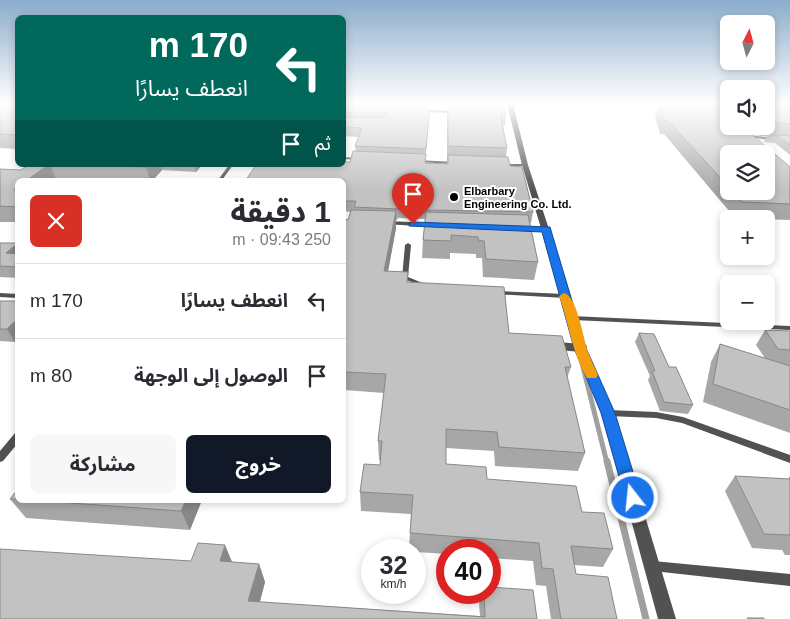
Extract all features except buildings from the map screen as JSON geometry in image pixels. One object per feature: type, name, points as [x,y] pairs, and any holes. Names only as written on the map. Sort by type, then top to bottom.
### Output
[{"type":"street","points":[[516,133],[546,229],[564,296],[608,413],[667,619]]},
{"type":"lane","points":[[742,135],[767,140],[790,141]]},
{"type":"lane","points":[[346,158],[363,159]]},
{"type":"lane","points":[[410,161],[458,163]]},
{"type":"lane","points":[[496,164],[525,166]]},
{"type":"lane","points":[[221,178],[230,167]]},
{"type":"lane","points":[[382,223],[440,226]]},
{"type":"lane","points":[[517,228],[546,229]]},
{"type":"lane","points":[[408,245],[405,278],[435,287]]},
{"type":"lane","points":[[492,293],[564,296]]},
{"type":"lane","points":[[0,295],[15,296]]},
{"type":"lane","points":[[573,318],[790,328]]},
{"type":"lane","points":[[544,346],[582,348]]},
{"type":"lane","points":[[608,413],[656,415],[683,420],[790,459]]},
{"type":"lane","points":[[0,458],[15,440]]},
{"type":"lane","points":[[653,566],[790,580]]},
{"type":"waterway","points":[[582,363],[607,463]]},
{"type":"waterway","points":[[607,461],[646,619]]},
{"type":"slow traffic","points":[[564,296],[573,318],[580,348],[591,375]]},
{"type":"place","name":"Elbarbary Engineering Co. Ltd.","points":[[454,197]]},
{"type":"route","points":[[413,224],[546,229],[564,296],[573,318],[580,348],[608,413],[633,498]]}]
